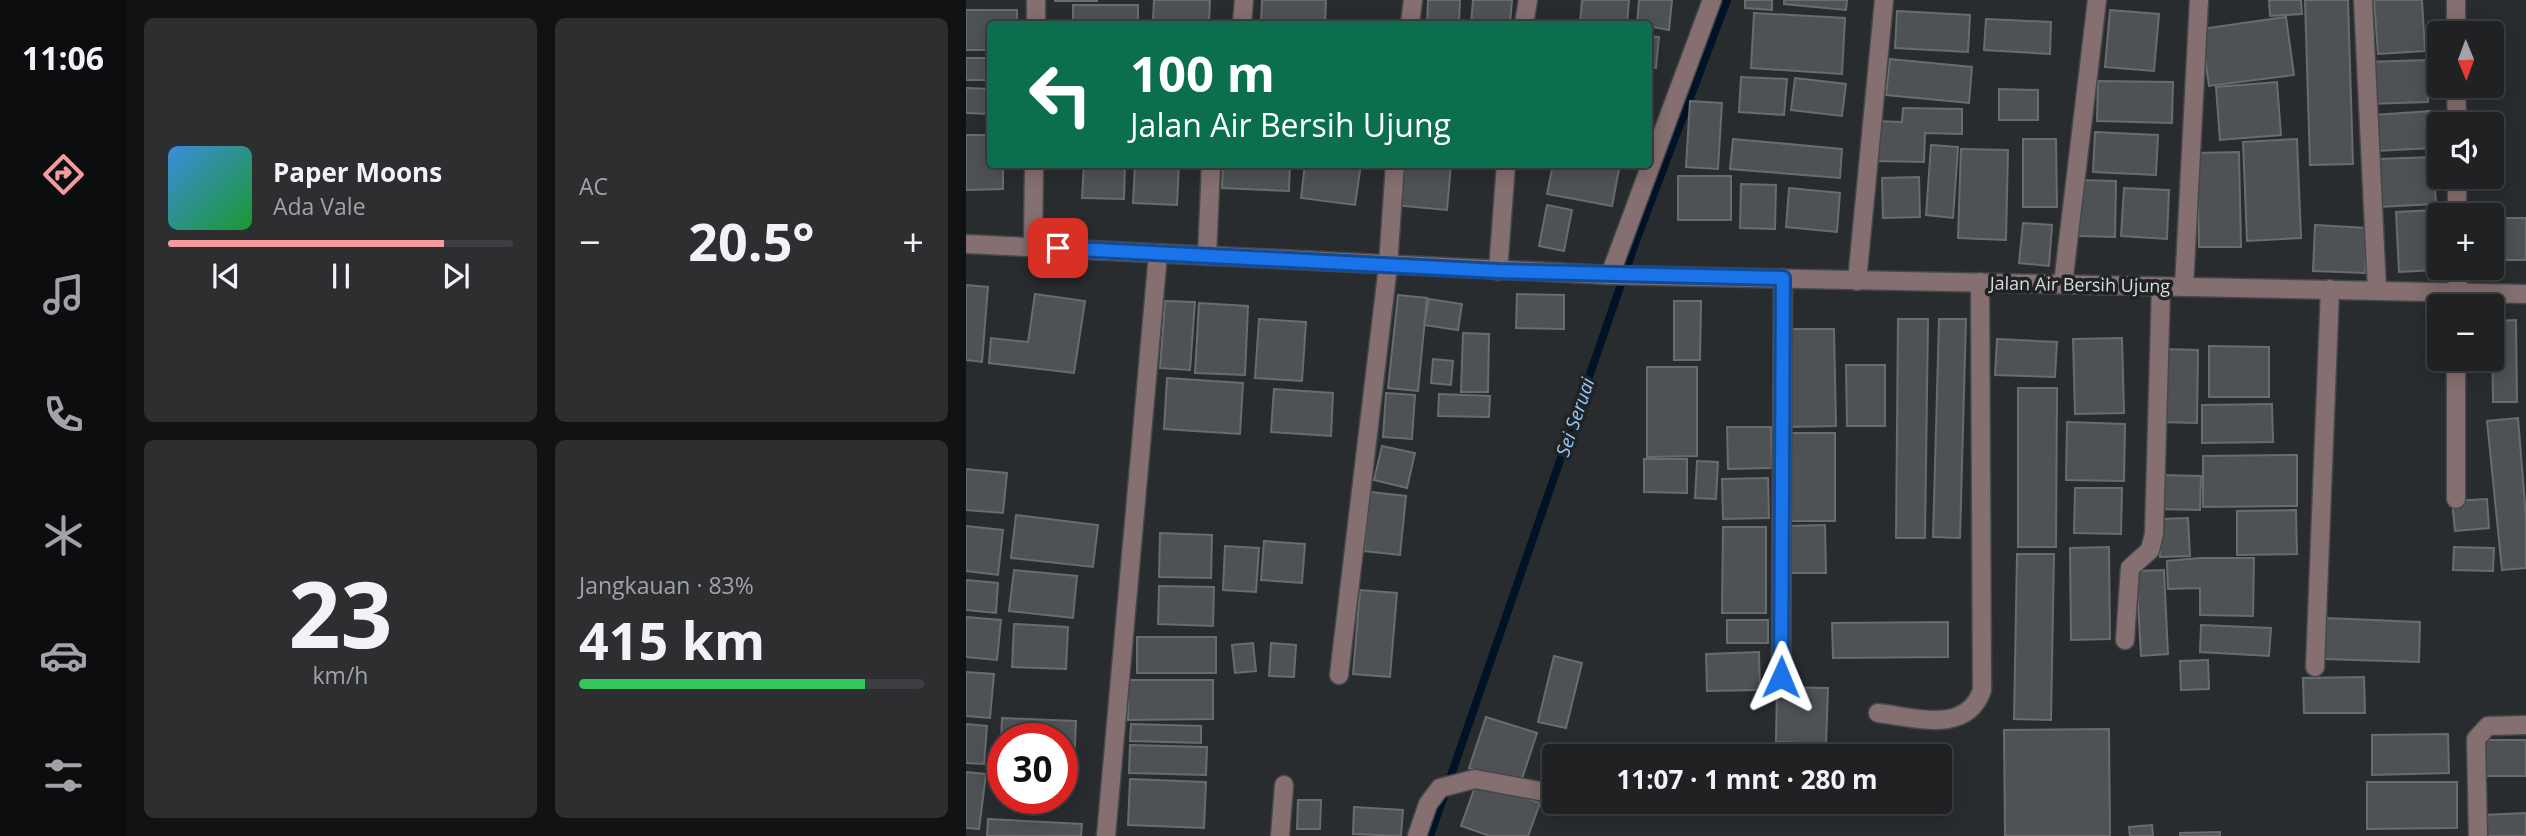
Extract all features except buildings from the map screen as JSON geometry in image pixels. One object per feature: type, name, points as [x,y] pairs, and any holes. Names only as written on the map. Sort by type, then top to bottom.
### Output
[{"type":"street","points":[[1036,0],[1036,21]]},
{"type":"street","points":[[1242,21],[1244,0]]},
{"type":"street","points":[[1410,21],[1413,0]]},
{"type":"street","points":[[1524,21],[1528,0]]},
{"type":"street","points":[[1652,165],[1712,0]]},
{"type":"street","points":[[1857,281],[1884,0]]},
{"type":"street","points":[[2063,284],[2098,0]]},
{"type":"street","points":[[2185,287],[2199,0]]},
{"type":"street","points":[[2363,0],[2377,290]]},
{"type":"street","points":[[2456,0],[2456,21]]},
{"type":"street","points":[[1033,246],[1034,168]]},
{"type":"street","points":[[1208,256],[1211,168]]},
{"type":"street","points":[[1339,675],[1388,266],[1395,168]]},
{"type":"street","points":[[1498,271],[1506,168]]},
{"type":"street","points":[[1612,275],[1651,168]]},
{"type":"street","name":"Jalan Air Bersih Ujung","points":[[966,244],[1498,271],[1857,281],[2377,290],[2427,296]]},
{"type":"street","points":[[1106,836],[1158,254]]},
{"type":"street","points":[[1781,677],[1783,278]]},
{"type":"street","points":[[1878,713],[1945,720],[1962,716],[1977,705],[1982,690],[1980,282]]},
{"type":"street","points":[[2126,640],[2130,568],[2150,550],[2154,534],[2161,287]]},
{"type":"street","points":[[2315,667],[2330,289]]},
{"type":"street","name":"Jalan Air Bersih Ujung","points":[[2504,296],[2526,294]]},
{"type":"street","points":[[2456,371],[2456,499]]},
{"type":"street","points":[[2478,836],[2476,739],[2488,726],[2526,725]]},
{"type":"street","points":[[1417,836],[1428,804],[1440,788],[1466,780],[1486,780],[1542,791]]},
{"type":"street","points":[[1280,836],[1284,785]]},
{"type":"waterway","name":"Sei Seruai","points":[[1430,836],[1636,241],[1727,0]]},
{"type":"route","points":[[1058,248],[1498,271],[1783,278],[1781,677]]}]
